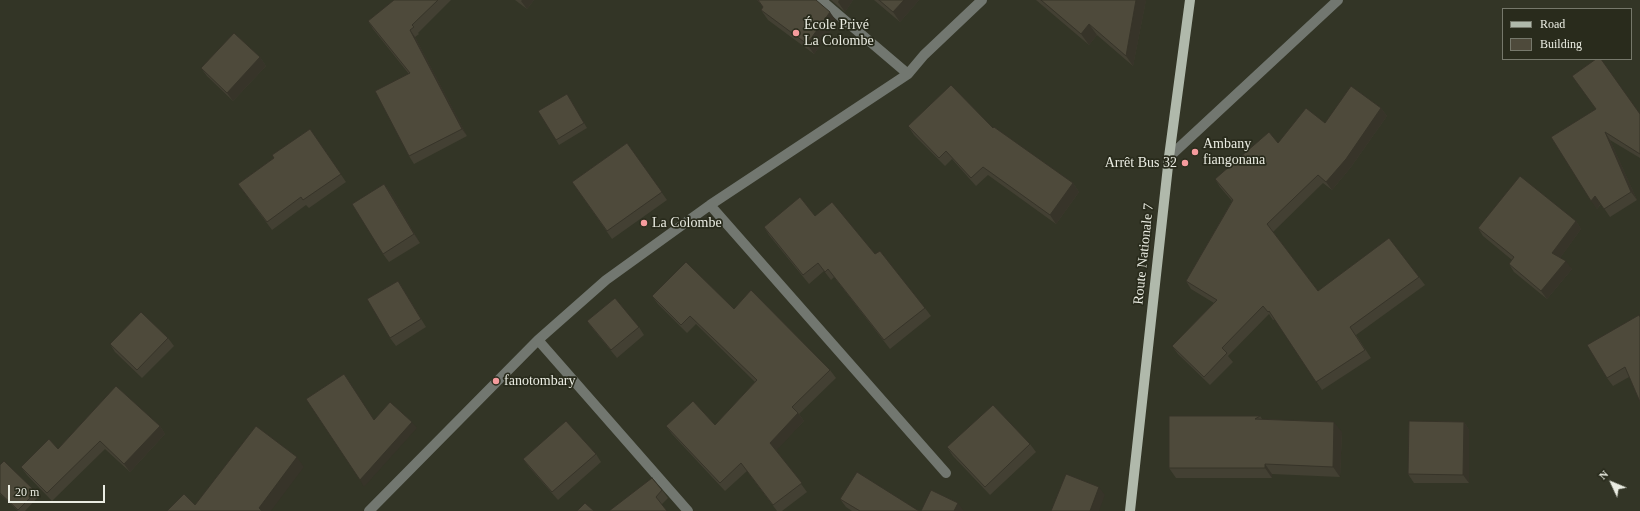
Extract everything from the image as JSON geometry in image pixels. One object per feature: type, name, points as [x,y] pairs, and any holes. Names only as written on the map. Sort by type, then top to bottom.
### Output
[{"type":"main road","name":"Route Nationale 7","points":[[1130,511],[1169,157],[1190,0]]},
{"type":"street","points":[[821,0],[908,74]]},
{"type":"street","points":[[369,511],[538,340],[606,280],[710,205],[908,74],[924,55],[982,0]]},
{"type":"street","points":[[1169,157],[1338,0]]},
{"type":"street","points":[[710,205],[946,473]]},
{"type":"street","points":[[538,340],[688,511]]},
{"type":"building","points":[[394,0],[438,0],[412,25],[414,27],[410,30],[462,129],[409,156],[375,91],[410,73],[368,21]]},
{"type":"building","points":[[758,0],[816,0],[830,12],[807,44],[761,10],[763,7]]},
{"type":"building","points":[[879,0],[904,0],[893,12]]},
{"type":"building","points":[[1041,0],[1136,0],[1126,56],[1089,24],[1081,34]]},
{"type":"building","points":[[234,33],[260,57],[227,93],[201,68]]},
{"type":"building","points":[[1595,60],[1602,60],[1640,114],[1640,154],[1605,132],[1631,192],[1604,209],[1595,196],[1591,201],[1551,137],[1596,109],[1572,76]]},
{"type":"building","points":[[951,85],[993,128],[994,127],[1073,183],[1050,215],[983,167],[971,178],[946,151],[939,158],[908,126]]},
{"type":"building","points":[[1351,86],[1381,108],[1346,159],[1326,182],[1318,175],[1267,224],[1318,291],[1389,238],[1419,277],[1350,327],[1365,350],[1316,382],[1269,311],[1268,312],[1263,306],[1222,348],[1227,353],[1204,377],[1172,346],[1217,300],[1186,281],[1233,200],[1215,179],[1269,132],[1278,143],[1306,108],[1325,123]]},
{"type":"building","points":[[567,94],[584,123],[556,140],[538,111]]},
{"type":"building","points":[[310,129],[341,174],[303,200],[301,197],[267,222],[238,184],[274,158],[272,155]]},
{"type":"building","points":[[627,143],[662,192],[607,231],[572,182]]},
{"type":"building","points":[[1520,176],[1576,221],[1552,253],[1566,261],[1541,291],[1509,264],[1514,257],[1478,228]]},
{"type":"building","points":[[384,184],[414,234],[383,254],[352,204]]},
{"type":"building","points":[[800,197],[815,216],[832,202],[875,254],[880,251],[925,308],[884,340],[828,269],[825,272],[818,263],[803,275],[764,227]]},
{"type":"building","points":[[686,262],[734,309],[751,290],[830,370],[792,407],[798,413],[770,443],[802,483],[773,505],[741,463],[720,483],[666,426],[693,401],[715,425],[757,380],[690,316],[681,325],[652,296]]},
{"type":"building","points":[[398,281],[421,319],[390,338],[367,299]]},
{"type":"building","points":[[615,298],[639,327],[611,350],[587,321]]},
{"type":"building","points":[[141,312],[168,338],[137,370],[110,344]]},
{"type":"building","points":[[1639,315],[1640,402],[1625,367],[1607,378],[1587,345]]},
{"type":"building","points":[[344,374],[374,420],[390,402],[412,422],[360,480],[306,399]]},
{"type":"building","points":[[116,386],[160,426],[124,464],[100,441],[47,493],[21,467],[49,439],[58,449]]},
{"type":"building","points":[[993,405],[1030,444],[985,487],[947,447]]},
{"type":"building","points":[[1169,416],[1260,416],[1255,419],[1334,422],[1333,467],[1265,464],[1265,468],[1169,468]]},
{"type":"building","points":[[566,421],[596,454],[552,492],[523,459]]},
{"type":"building","points":[[1409,421],[1464,422],[1463,475],[1408,474]]},
{"type":"building","points":[[256,426],[297,457],[259,508],[262,511],[167,511],[184,494],[195,505]]},
{"type":"building","points":[[4,461],[36,492],[18,510],[0,493],[0,465]]},
{"type":"building","points":[[857,472],[919,511],[860,511],[840,499]]},
{"type":"building","points":[[1066,474],[1099,487],[1090,511],[1051,511]]},
{"type":"building","points":[[652,478],[662,490],[656,497],[667,511],[609,511]]},
{"type":"building","points":[[931,490],[958,503],[954,511],[921,511]]},
{"type":"building","points":[[585,503],[594,511],[577,511]]},
{"type":"place","name":"École Privé La Colombe","points":[[796,33]]},
{"type":"place","name":"Ambany fiangonana","points":[[1195,152]]},
{"type":"place","name":"Arrêt Bus 32","points":[[1185,163]]},
{"type":"place","name":"La Colombe","points":[[644,223]]},
{"type":"place","name":"fanotombary","points":[[496,381]]}]
